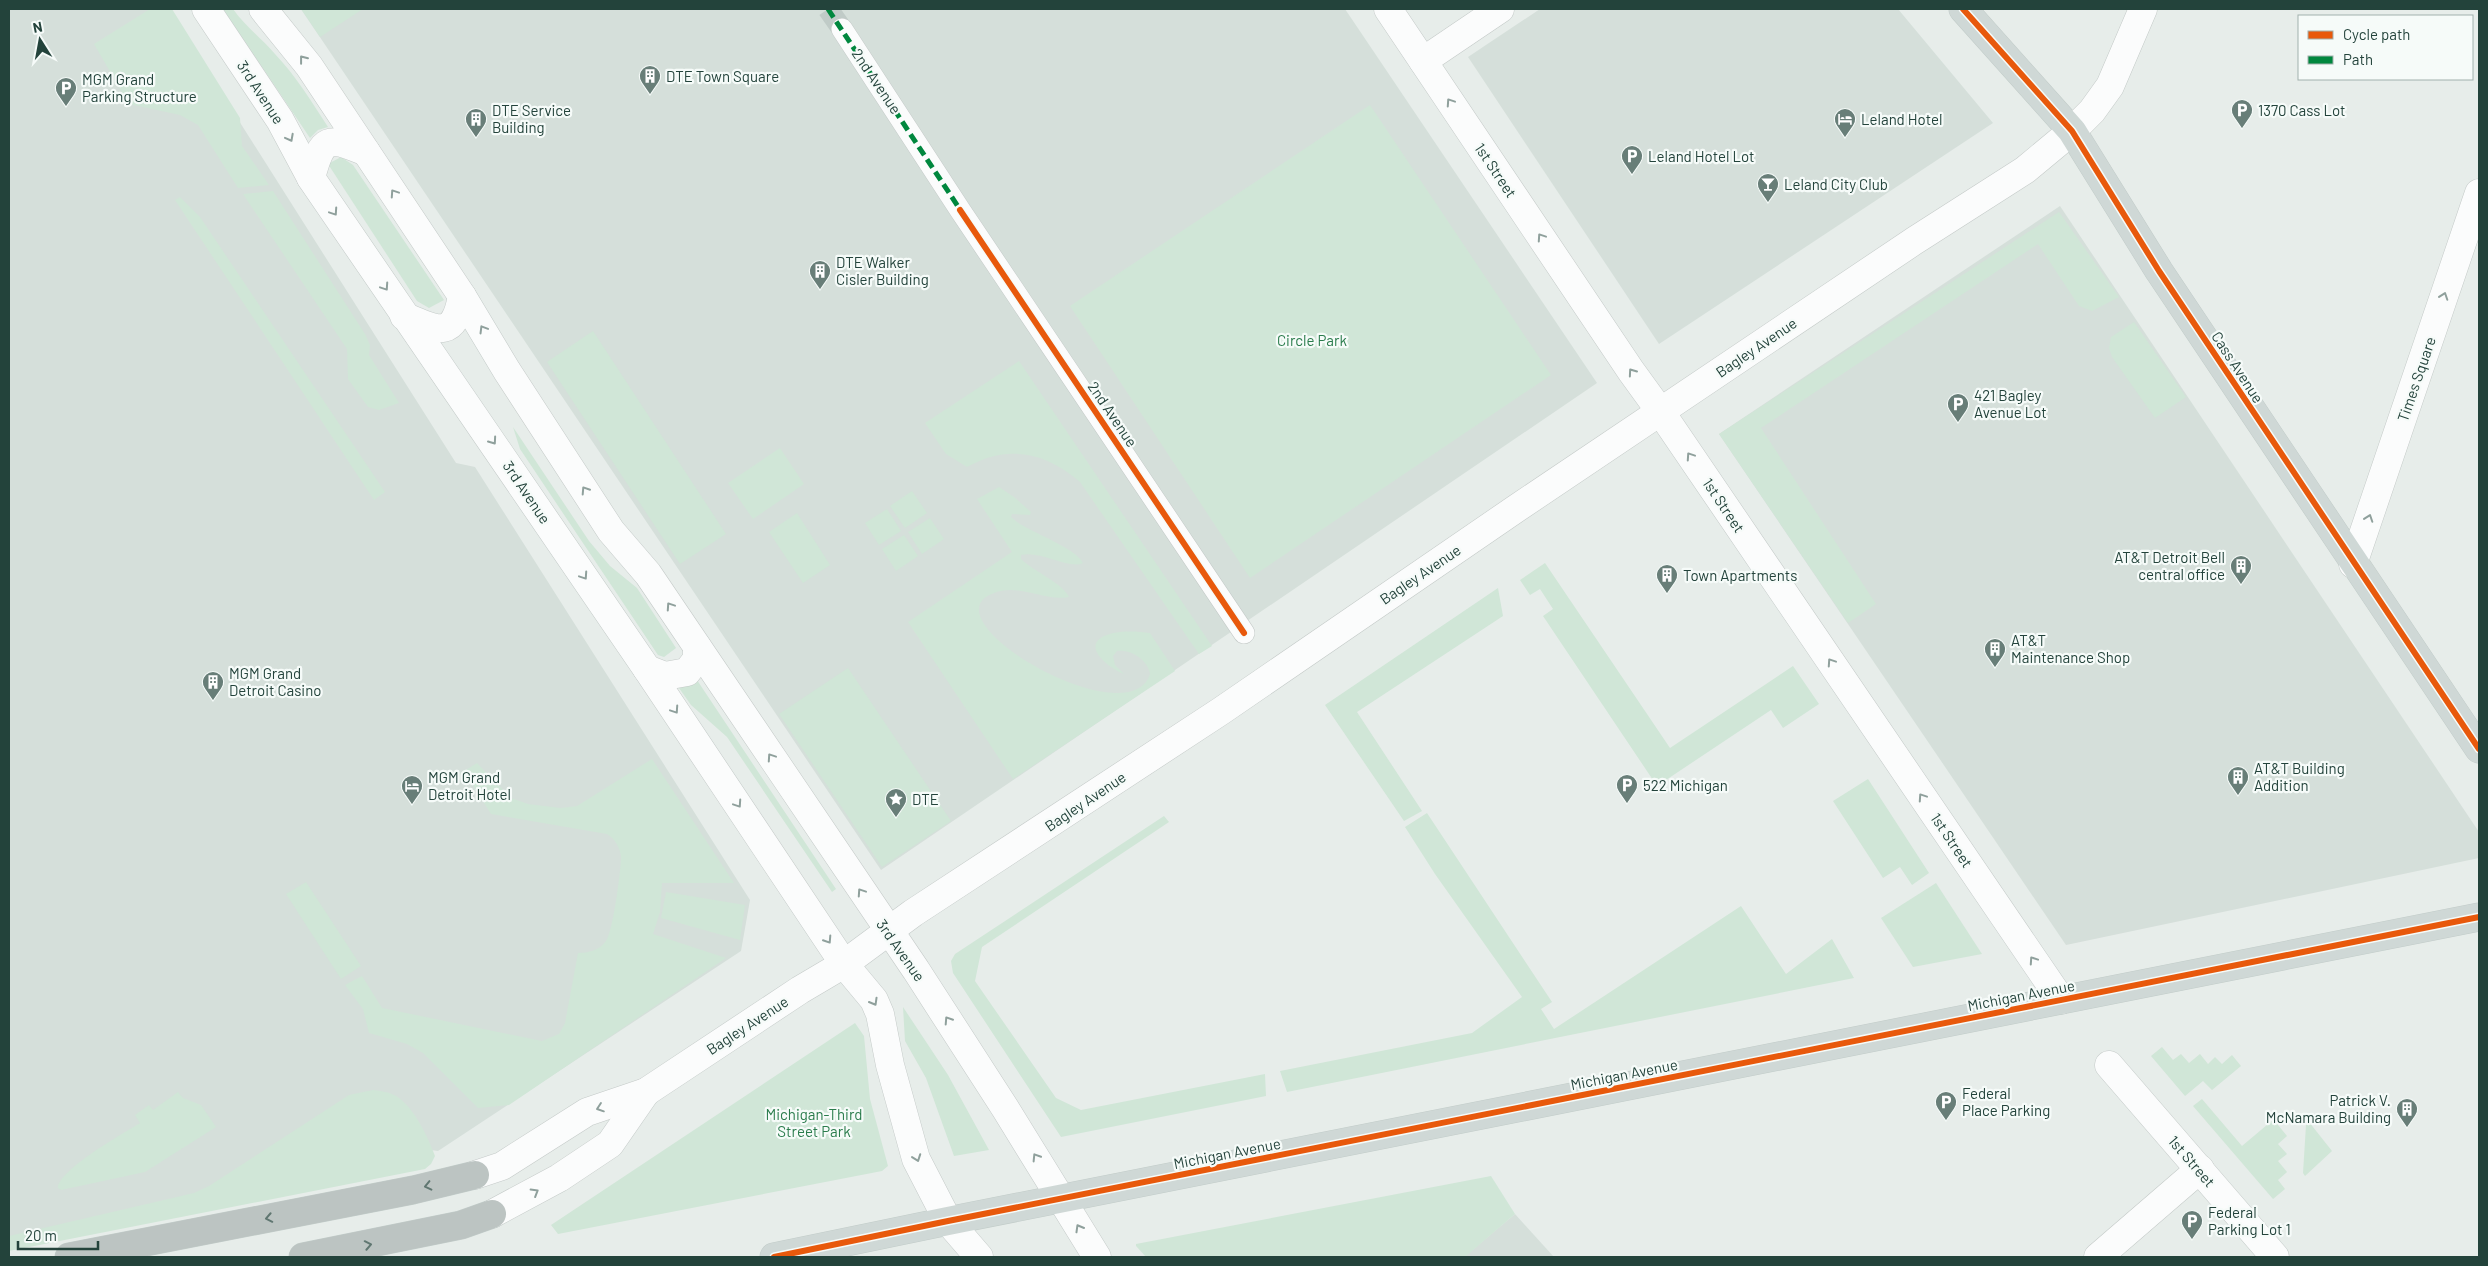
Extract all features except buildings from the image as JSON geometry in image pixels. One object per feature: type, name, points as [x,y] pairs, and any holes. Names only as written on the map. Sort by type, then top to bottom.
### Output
[{"type":"highway","points":[[69,1257],[475,1175]]},
{"type":"highway","points":[[303,1257],[442,1229],[492,1214]]},
{"type":"main road","name":"Cass Avenue","points":[[1963,9],[2072,131],[2159,271],[2353,564],[2479,749]]},
{"type":"main road","name":"Michigan Avenue","points":[[774,1257],[1061,1198],[2479,917]]},
{"type":"street","name":"3rd Avenue","points":[[206,9],[280,120],[311,178],[404,316],[647,669],[844,964],[874,1000],[880,1014],[890,1065],[916,1159],[948,1221],[979,1257]]},
{"type":"street","name":"3rd Avenue","points":[[263,9],[309,66],[462,296],[507,371],[611,531],[648,574],[953,1027],[1097,1257]]},
{"type":"street","name":"1st Street","points":[[1388,9],[1631,371],[2061,1000]]},
{"type":"street","points":[[1423,61],[1500,9]]},
{"type":"street","name":"Bagley Avenue","points":[[475,1175],[502,1166],[587,1112],[646,1092],[800,990],[844,964],[913,913],[1228,706],[1660,411],[2025,170],[2072,131],[2092,111],[2110,86],[2143,9]]},
{"type":"street","name":"2nd Avenue","points":[[842,29],[960,210],[1244,633]]},
{"type":"street","points":[[311,178],[317,154],[326,144],[334,141],[344,143],[366,152]]},
{"type":"street","name":"Times Square","points":[[2353,564],[2479,193]]},
{"type":"street","points":[[404,316],[432,328],[445,328],[454,323],[459,315],[462,296]]},
{"type":"street","points":[[647,669],[665,676],[687,672],[696,659],[697,647]]},
{"type":"street","name":"1st Street","points":[[2109,1065],[2275,1257]]},
{"type":"street","name":"Bagley Avenue","points":[[492,1214],[559,1178],[610,1144],[646,1092]]},
{"type":"street","points":[[2098,1257],[2200,1169]]},
{"type":"shaded area","points":[[9,9],[168,9],[456,463],[475,467],[750,900],[741,951],[438,1151],[312,1134],[184,1202],[9,1237]]},
{"type":"shaded area","points":[[301,9],[1345,9],[1597,383],[881,870]]},
{"type":"shaded area","points":[[1540,9],[1898,9],[1993,123],[1659,344],[1468,57]]},
{"type":"shaded area","points":[[2060,206],[2479,832],[2479,858],[2066,945],[1719,434]]},
{"type":"shaded area","points":[[1515,1214],[1554,1257],[1464,1257]]},
{"type":"green space","points":[[150,9],[172,9],[240,118],[242,146],[269,185],[238,188],[198,125],[180,115],[129,104],[94,44]]},
{"type":"green space","points":[[223,9],[233,9],[283,62],[328,127],[318,130],[310,138]]},
{"type":"green space","points":[[301,9],[363,9],[320,37]]},
{"type":"green space","name":"Circle Park","points":[[1370,105],[1551,375],[1250,578],[1070,306]]},
{"type":"green space","points":[[341,157],[353,165],[444,300],[429,308],[417,301],[328,164]]},
{"type":"green space","points":[[273,191],[365,334],[370,345],[369,355],[399,403],[379,410],[368,407],[348,379],[347,349],[243,194]]},
{"type":"green space","points":[[180,197],[200,217],[385,492],[374,500],[175,200]]},
{"type":"green space","points":[[2059,212],[2119,297],[2092,311],[2079,306],[2038,244],[1761,428],[1876,604],[1848,623],[1719,434]]},
{"type":"green space","points":[[2134,322],[2186,397],[2155,418],[2112,357],[2109,348],[2111,337]]},
{"type":"green space","points":[[593,331],[726,534],[680,564],[547,362]]},
{"type":"green space","points":[[1019,361],[1212,646],[1199,654],[1080,482],[1053,464],[1040,458],[1026,455],[997,455],[967,467],[946,454],[925,423]]},
{"type":"green space","points":[[513,427],[589,541],[610,566],[637,588],[676,648],[664,657],[658,655],[520,449]]},
{"type":"green space","points":[[780,448],[804,484],[753,519],[728,483]]},
{"type":"green space","points":[[999,487],[1031,512],[1030,515],[1012,514],[1011,517],[1072,552],[1083,563],[1070,564],[1037,555],[1021,555],[1021,559],[1055,582],[1069,597],[1051,597],[1013,590],[994,593],[979,607],[985,626],[1006,647],[1038,668],[1073,684],[1107,692],[1135,690],[1150,674],[1146,664],[1138,656],[1128,652],[1117,651],[1113,656],[1115,665],[1124,674],[1101,658],[1095,646],[1104,636],[1115,633],[1150,633],[1175,671],[1013,779],[908,622],[1012,552],[977,499]]},
{"type":"green space","points":[[912,491],[927,513],[905,528],[890,506]]},
{"type":"green space","points":[[887,509],[901,531],[879,545],[865,523]]},
{"type":"green space","points":[[797,513],[830,565],[803,583],[769,532]]},
{"type":"green space","points":[[930,518],[944,539],[922,554],[908,532]]},
{"type":"green space","points":[[904,535],[918,556],[896,571],[882,549]]},
{"type":"green space","points":[[1545,563],[1670,748],[1793,666],[1819,704],[1783,728],[1771,710],[1657,786],[1543,616],[1553,609],[1540,589],[1530,595],[1520,580]]},
{"type":"green space","points":[[1498,588],[1503,616],[1357,712],[1422,811],[1404,821],[1325,705]]},
{"type":"green space","points":[[848,668],[951,821],[882,867],[779,714]]},
{"type":"green space","points":[[695,677],[836,889],[832,892],[727,737],[691,705],[679,688]]},
{"type":"green space","points":[[652,759],[734,883],[662,883],[660,912],[653,934],[726,958],[509,1105],[478,1108],[423,1053],[407,1044],[369,1033],[363,1009],[345,985],[362,976],[382,1008],[542,1041],[559,1034],[565,1023],[578,953],[597,949],[606,941],[609,935],[618,886],[620,850],[615,841],[607,834],[491,814],[464,771],[477,763],[511,798],[528,804],[561,808],[577,806]]},
{"type":"green space","points":[[1868,779],[1929,873],[1912,885],[1900,867],[1883,878],[1833,801]]},
{"type":"green space","points":[[1427,813],[1552,1002],[1541,1009],[1554,1029],[1741,906],[1786,974],[1832,939],[1854,978],[1287,1092],[1280,1071],[1472,1033],[1522,997],[1435,874],[1405,827]]},
{"type":"green space","points":[[1164,816],[1169,822],[982,947],[975,981],[1056,1098],[1081,1110],[1265,1074],[1266,1096],[1061,1137],[953,973],[951,961],[955,954]]},
{"type":"green space","points":[[306,882],[361,966],[341,979],[286,894]]},
{"type":"green space","points":[[1936,883],[1982,954],[1913,967],[1881,918]]},
{"type":"green space","points":[[666,892],[745,905],[740,940],[661,918]]},
{"type":"green space","points":[[903,1007],[948,1075],[989,1150],[954,1156],[926,1078],[905,1041]]},
{"type":"green space","name":"Michigan-Third Street Park","points":[[855,1023],[864,1036],[870,1099],[888,1166],[882,1171],[558,1234],[551,1225]]},
{"type":"green space","points":[[2162,1047],[2173,1060],[2181,1054],[2189,1063],[2200,1054],[2208,1064],[2215,1057],[2222,1064],[2232,1055],[2241,1066],[2212,1090],[2203,1081],[2185,1096],[2151,1056]]},
{"type":"green space","points":[[373,1090],[396,1096],[409,1107],[424,1132],[435,1156],[431,1164],[425,1169],[9,1251],[9,1236],[194,1193],[209,1186],[349,1095]]},
{"type":"green space","points":[[178,1092],[183,1098],[201,1105],[216,1127],[145,1172],[61,1190],[58,1188],[61,1180],[80,1162],[140,1123],[135,1115],[149,1105],[153,1110]]},
{"type":"green space","points":[[2202,1099],[2242,1146],[2280,1114],[2285,1120],[2278,1125],[2287,1136],[2278,1144],[2287,1154],[2278,1161],[2287,1172],[2278,1180],[2285,1189],[2273,1199],[2193,1106]]},
{"type":"green space","points":[[2309,1122],[2332,1151],[2305,1176],[2303,1173],[2306,1125]]},
{"type":"green space","points":[[1491,1176],[1515,1214],[1465,1257],[1146,1257],[1136,1246],[1136,1244]]},
{"type":"tunnel","points":[[828,9],[842,29]]},
{"type":"marked path","points":[[828,9],[963,214]]},
{"type":"cycle path","points":[[1963,9],[2072,131],[2159,271],[2479,749]]},
{"type":"cycle path","points":[[960,210],[1244,633]]},
{"type":"cycle path","points":[[774,1257],[2479,917]]},
{"type":"place","name":"DTE Town Square","points":[[650,95]]},
{"type":"place","name":"MGM Grand Parking Structure","points":[[66,107]]},
{"type":"place","name":"1370 Cass Lot","points":[[2242,129]]},
{"type":"place","name":"DTE Service Building","points":[[476,138]]},
{"type":"place","name":"Leland Hotel","points":[[1845,138]]},
{"type":"place","name":"Leland Hotel Lot","points":[[1632,175]]},
{"type":"place","name":"Leland City Club","points":[[1768,203]]},
{"type":"place","name":"DTE Walker Cisler Building","points":[[820,290]]},
{"type":"place","name":"421 Bagley Avenue Lot","points":[[1958,423]]},
{"type":"place","name":"AT&T Detroit Bell central office","points":[[2241,585]]},
{"type":"place","name":"Town Apartments","points":[[1667,594]]},
{"type":"place","name":"AT&T Maintenance Shop","points":[[1995,668]]},
{"type":"place","name":"MGM Grand Detroit Casino","points":[[213,701]]},
{"type":"place","name":"AT&T Building Addition","points":[[2238,796]]},
{"type":"place","name":"522 Michigan","points":[[1627,804]]},
{"type":"place","name":"MGM Grand Detroit Hotel","points":[[412,805]]},
{"type":"place","name":"DTE","points":[[896,818]]},
{"type":"place","name":"Federal Place Parking","points":[[1946,1121]]},
{"type":"place","name":"Patrick V. McNamara Building","points":[[2407,1128]]},
{"type":"place","name":"Federal Parking Lot 1","points":[[2192,1240]]}]
